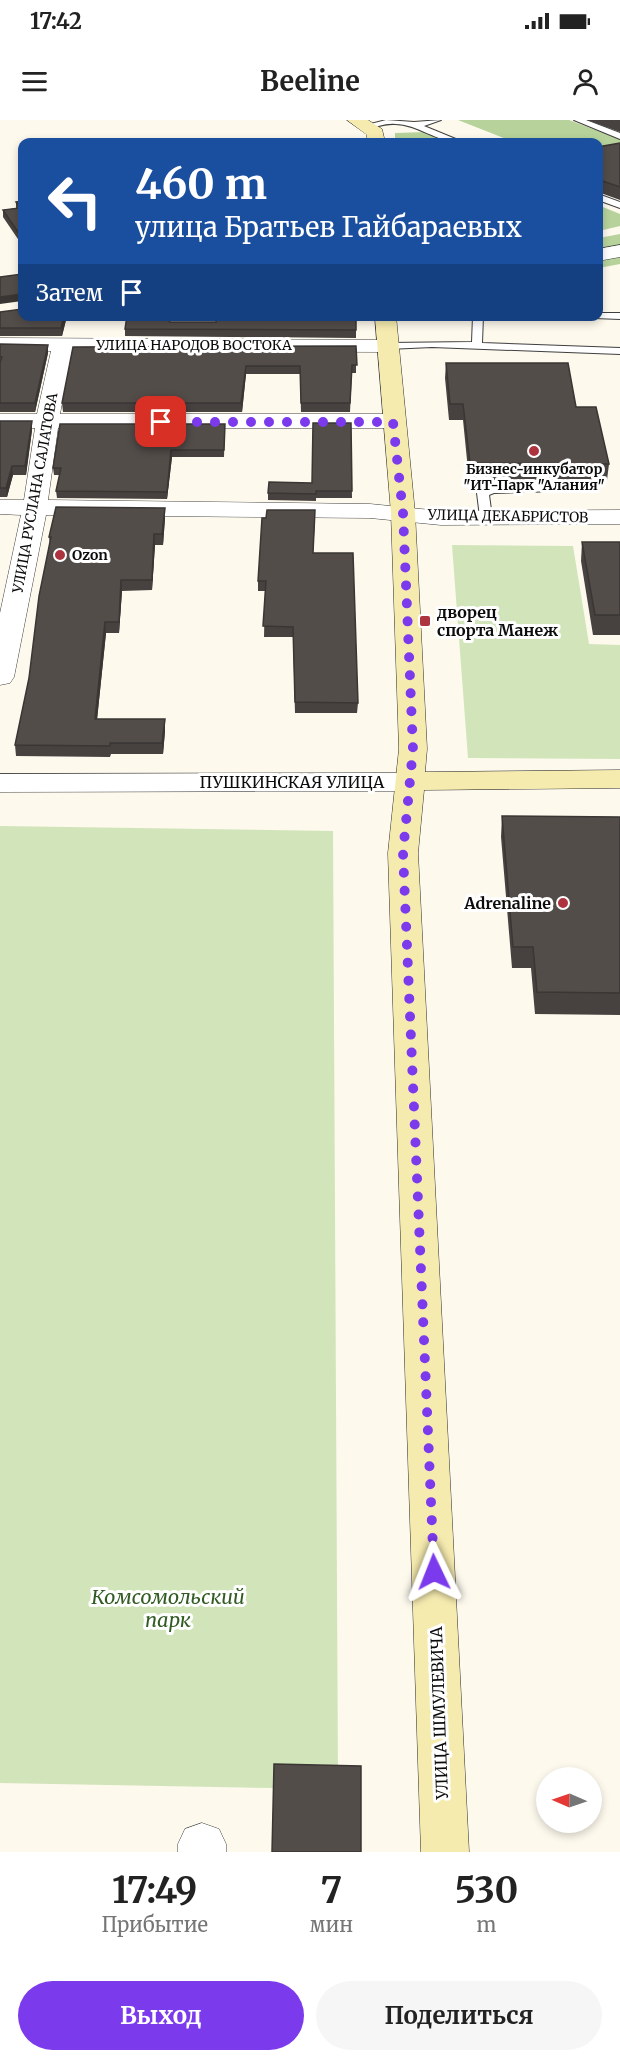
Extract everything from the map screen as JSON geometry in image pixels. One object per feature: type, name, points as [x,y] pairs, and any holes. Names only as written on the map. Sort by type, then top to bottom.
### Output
[{"type":"main road","points":[[361,123],[376,133],[376,138]]},
{"type":"main road","name":"УЛИЦА ШМУЛЕВИЧА","points":[[386,321],[403,513],[413,749],[403,853],[445,1852]]},
{"type":"main road","name":"ПУШКИНСКАЯ УЛИЦА","points":[[409,782],[465,779],[620,779]]},
{"type":"street","points":[[603,254],[620,251]]},
{"type":"street","name":"УЛИЦА РУСЛАНА САЛАТОВА","points":[[0,677],[35,507],[47,422],[63,344]]},
{"type":"street","name":"УЛИЦА НАРОДОВ ВОСТОКА","points":[[0,345],[388,346]]},
{"type":"street","points":[[0,421],[393,422]]},
{"type":"street","name":"УЛИЦА ДЕКАБРИСТОВ","points":[[0,507],[403,513],[441,518],[620,517]]},
{"type":"street","name":"ПУШКИНСКАЯ УЛИЦА","points":[[0,783],[409,782]]},
{"type":"lane","points":[[414,125],[437,120]]},
{"type":"lane","points":[[578,120],[620,136]]},
{"type":"lane","points":[[361,123],[395,121],[414,125],[448,138]]},
{"type":"lane","points":[[603,199],[620,205]]},
{"type":"lane","points":[[603,316],[620,316]]},
{"type":"lane","points":[[477,346],[478,321]]},
{"type":"lane","points":[[388,346],[477,346],[620,351]]},
{"type":"lane","points":[[486,518],[483,493],[492,489],[586,487]]},
{"type":"green space","points":[[458,120],[569,120],[620,139],[620,148],[603,171],[603,138],[504,138]]},
{"type":"green space","points":[[424,132],[440,138],[395,138],[395,133]]},
{"type":"green space","points":[[603,207],[620,214],[620,226],[603,230]]},
{"type":"green space","points":[[620,234],[620,264],[603,267],[603,237]]},
{"type":"green space","points":[[452,545],[573,546],[589,644],[620,645],[620,759],[468,758]]},
{"type":"green space","name":"Комсомольский парк","points":[[0,826],[333,831],[338,1778],[274,1788],[0,1783]]},
{"type":"building","points":[[620,143],[620,187],[603,181],[603,146]]},
{"type":"building","points":[[18,208],[18,232],[3,210]]},
{"type":"building","points":[[18,275],[18,295],[0,297],[0,277]]},
{"type":"building","points":[[18,310],[18,321],[63,321],[61,328],[0,328],[0,312]]},
{"type":"building","points":[[126,321],[356,321],[356,330],[125,329]]},
{"type":"building","points":[[0,344],[48,345],[35,403],[0,403],[2,357],[0,357]]},
{"type":"building","points":[[356,346],[357,365],[352,365],[350,403],[301,403],[300,366],[246,366],[241,403],[62,403],[73,347]]},
{"type":"building","points":[[446,363],[568,363],[576,407],[596,407],[609,464],[470,463],[463,404],[450,404]]},
{"type":"building","points":[[0,421],[32,421],[25,466],[12,466],[6,488],[0,488]]},
{"type":"building","points":[[313,423],[351,423],[352,491],[316,491],[316,494],[268,493],[269,482],[312,483]]},
{"type":"building","points":[[60,424],[225,424],[224,450],[171,450],[167,492],[56,491],[61,468],[53,468]]},
{"type":"building","points":[[56,507],[165,508],[162,534],[154,534],[152,580],[121,580],[119,622],[105,622],[95,719],[165,719],[162,743],[110,743],[110,746],[15,745],[29,678],[39,596]]},
{"type":"building","points":[[267,510],[315,510],[313,553],[353,553],[358,703],[295,702],[293,627],[263,626],[266,581],[258,581],[262,518],[266,518]]},
{"type":"building","points":[[582,542],[620,542],[620,615],[595,615]]},
{"type":"building","name":"Adrenaline","points":[[502,816],[620,817],[620,993],[537,992],[533,947],[513,947]]},
{"type":"building","points":[[274,1764],[361,1766],[361,1852],[272,1852]]},
{"type":"place","name":"Бизнес-инкубатор \"ИТ-Парк \"Алания\"","points":[[534,451]]},
{"type":"place","name":"Ozon","points":[[60,555]]},
{"type":"place","name":"дворец спорта Манеж","points":[[425,621]]},
{"type":"place","name":"Adrenaline","points":[[563,903]]},
{"type":"route","points":[[161,422],[393,422],[403,513],[413,749],[403,853],[434,1572]]}]
